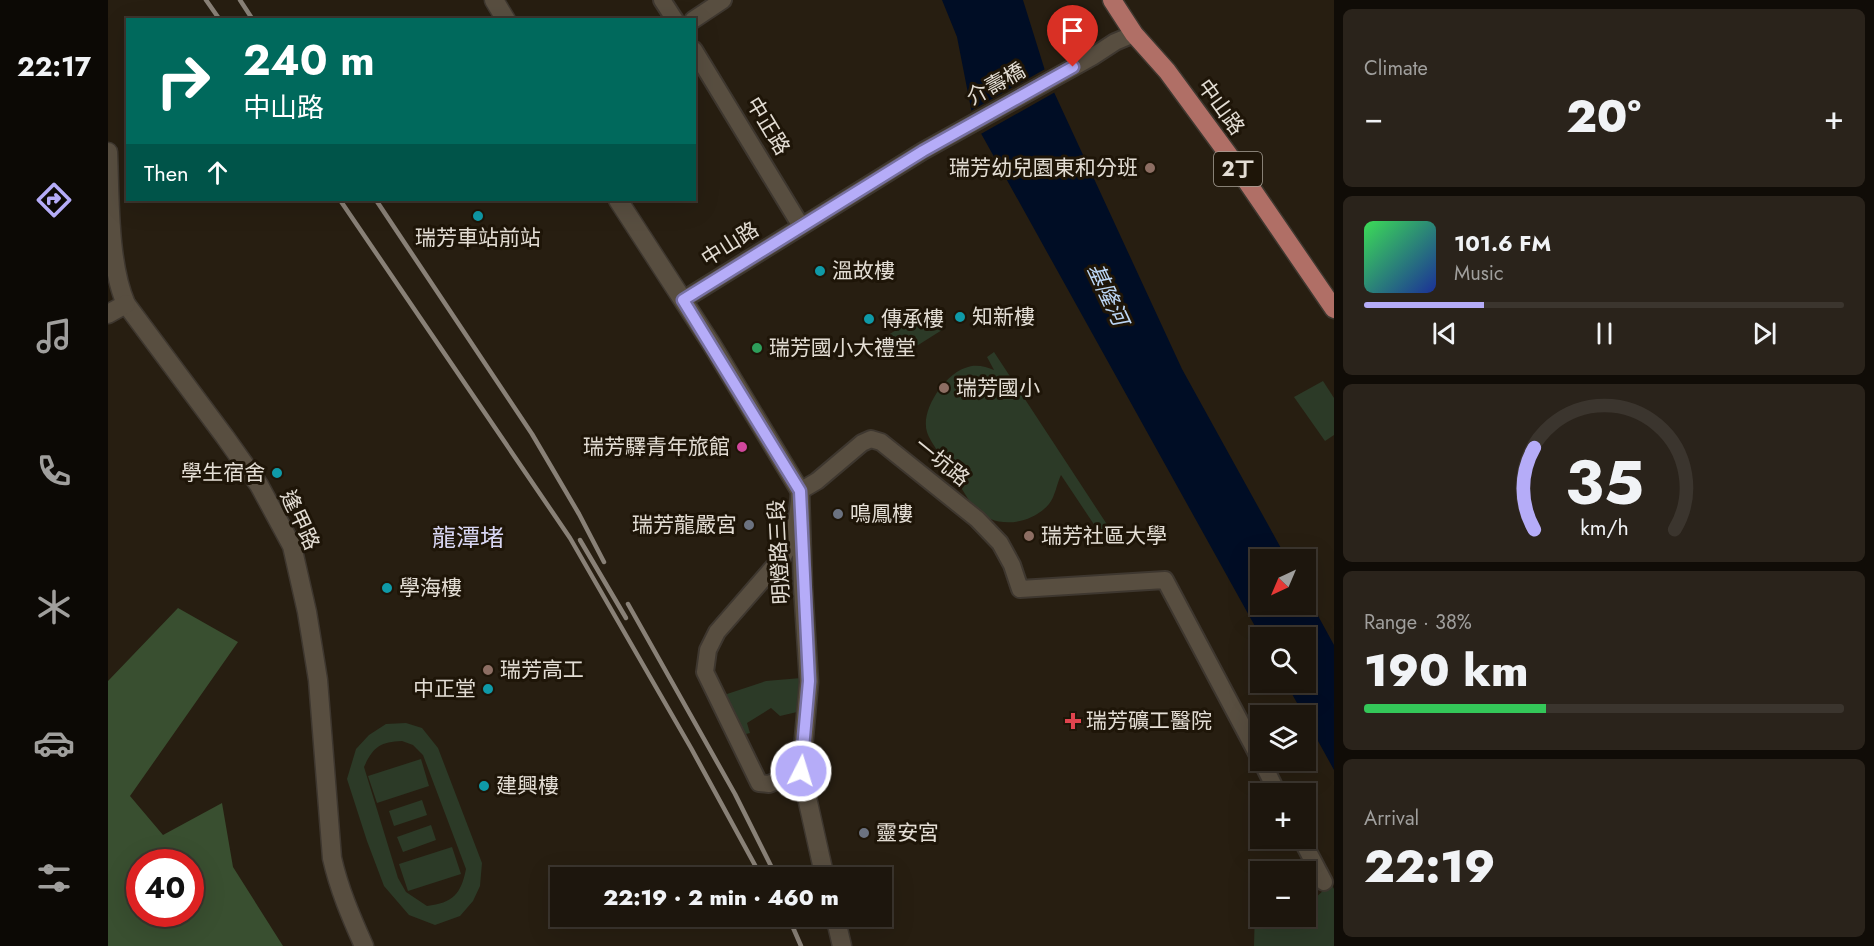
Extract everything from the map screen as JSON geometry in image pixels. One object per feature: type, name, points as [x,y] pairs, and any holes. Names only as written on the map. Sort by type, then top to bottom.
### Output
[{"type":"main road","points":[[494,0],[505,18]]},
{"type":"main road","name":"2丁","points":[[1112,0],[1134,34]]},
{"type":"main road","name":"中山路","points":[[1134,34],[1167,71],[1221,145],[1334,309]]},
{"type":"main road","name":"逢甲路","points":[[108,152],[111,231],[120,291],[126,304],[259,485],[292,546],[307,612],[318,680],[332,858],[346,906],[364,946]]},
{"type":"main road","name":"明燈路三段","points":[[619,201],[683,300],[800,491],[809,681],[801,771],[823,867]]},
{"type":"main road","points":[[108,314],[126,304]]},
{"type":"main road","points":[[837,927],[842,946]]},
{"type":"street","points":[[662,0],[674,18]]},
{"type":"street","points":[[696,18],[723,0]]},
{"type":"street","name":"介壽橋","points":[[923,151],[1115,42],[1134,34]]},
{"type":"street","name":"中正路","points":[[696,53],[801,226]]},
{"type":"street","name":"中山路","points":[[683,300],[923,151]]},
{"type":"street","name":"一坑路","points":[[800,491],[817,481],[862,443],[871,439],[881,442],[977,519],[1000,543],[1020,589],[1165,580],[1250,741]]},
{"type":"street","points":[[800,491],[797,518],[790,544],[784,555],[717,632],[708,650],[705,672],[759,783],[769,784],[801,771]]},
{"type":"street","points":[[1307,849],[1324,882]]},
{"type":"green space","points":[[930,310],[942,330],[896,359],[883,338]]},
{"type":"green space","points":[[994,352],[1110,529],[1101,535],[1061,475],[1049,504],[1032,517],[1011,522],[990,519],[973,506],[931,441],[927,432],[927,413],[937,393],[951,376],[960,370],[974,366],[994,370],[987,357]]},
{"type":"green space","points":[[1323,381],[1334,398],[1334,435],[1325,441],[1294,397]]},
{"type":"green space","points":[[178,608],[238,642],[130,796],[163,835],[222,803],[233,867],[283,946],[108,946],[108,681]]},
{"type":"green space","points":[[801,678],[797,712],[780,716],[771,708],[747,723],[750,733],[746,734],[724,695],[766,681]]},
{"type":"green space","points":[[406,723],[422,728],[438,748],[482,863],[480,886],[473,901],[460,916],[435,925],[409,915],[384,886],[347,779],[356,749],[369,735],[386,724]],"holes":[[[402,741],[413,745],[423,755],[466,869],[461,885],[454,896],[436,905],[427,906],[406,892],[398,878],[364,767],[374,750],[383,744]]]},
{"type":"green space","points":[[421,759],[429,786],[377,803],[368,776]]},
{"type":"green space","points":[[422,800],[427,815],[394,826],[389,811]]},
{"type":"green space","points":[[431,825],[436,840],[403,852],[397,837]]},
{"type":"green space","points":[[452,847],[461,874],[408,891],[399,864]]},
{"type":"green space","points":[[1331,883],[1334,889],[1334,946],[1254,946],[1254,927],[1316,927],[1316,897]]},
{"type":"water","name":"基隆河","points":[[942,0],[1023,0],[1047,77],[1182,369],[1281,549],[1250,549],[1250,615],[1316,615],[1316,612],[1334,645],[1334,770],[1316,737],[1316,705],[1298,705],[1292,693],[1316,693],[1316,627],[1255,627],[973,119],[957,37]]},
{"type":"pier","points":[[1047,68],[1057,91],[979,135],[970,120],[969,112]]},
{"type":"railway","points":[[206,0],[219,18]]},
{"type":"railway","points":[[240,0],[252,18]]},
{"type":"railway","points":[[341,201],[570,538],[691,748],[756,867]]},
{"type":"railway","points":[[377,201],[532,434],[604,562]]},
{"type":"railway","points":[[580,540],[626,618]]},
{"type":"railway","points":[[628,604],[735,794],[772,867]]},
{"type":"railway","points":[[793,927],[801,946]]},
{"type":"place","name":"瑞芳幼兒園東和分班","points":[[1150,168]]},
{"type":"place","name":"瑞芳車站前站","points":[[478,216]]},
{"type":"place","name":"溫故樓","points":[[820,271]]},
{"type":"place","name":"知新樓","points":[[960,317]]},
{"type":"place","name":"傳承樓","points":[[869,319]]},
{"type":"place","name":"瑞芳國小大禮堂","points":[[757,348]]},
{"type":"place","name":"瑞芳國小","points":[[944,388]]},
{"type":"place","name":"瑞芳驛青年旅館","points":[[742,447]]},
{"type":"place","name":"學生宿舍","points":[[277,473]]},
{"type":"place","name":"鳴鳳樓","points":[[838,514]]},
{"type":"place","name":"瑞芳龍嚴宮","points":[[749,525]]},
{"type":"place","name":"瑞芳社區大學","points":[[1029,536]]},
{"type":"place","name":"學海樓","points":[[387,588]]},
{"type":"place","name":"瑞芳高工","points":[[488,670]]},
{"type":"place","name":"中正堂","points":[[488,689]]},
{"type":"place","name":"瑞芳礦工醫院","points":[[1073,721]]},
{"type":"place","name":"建興樓","points":[[484,786]]},
{"type":"place","name":"靈安宮","points":[[864,833]]},
{"type":"district","name":"龍潭堵","points":[[468,538]]},
{"type":"route","points":[[801,771],[809,681],[800,491],[683,300],[923,151],[1073,67]]}]
